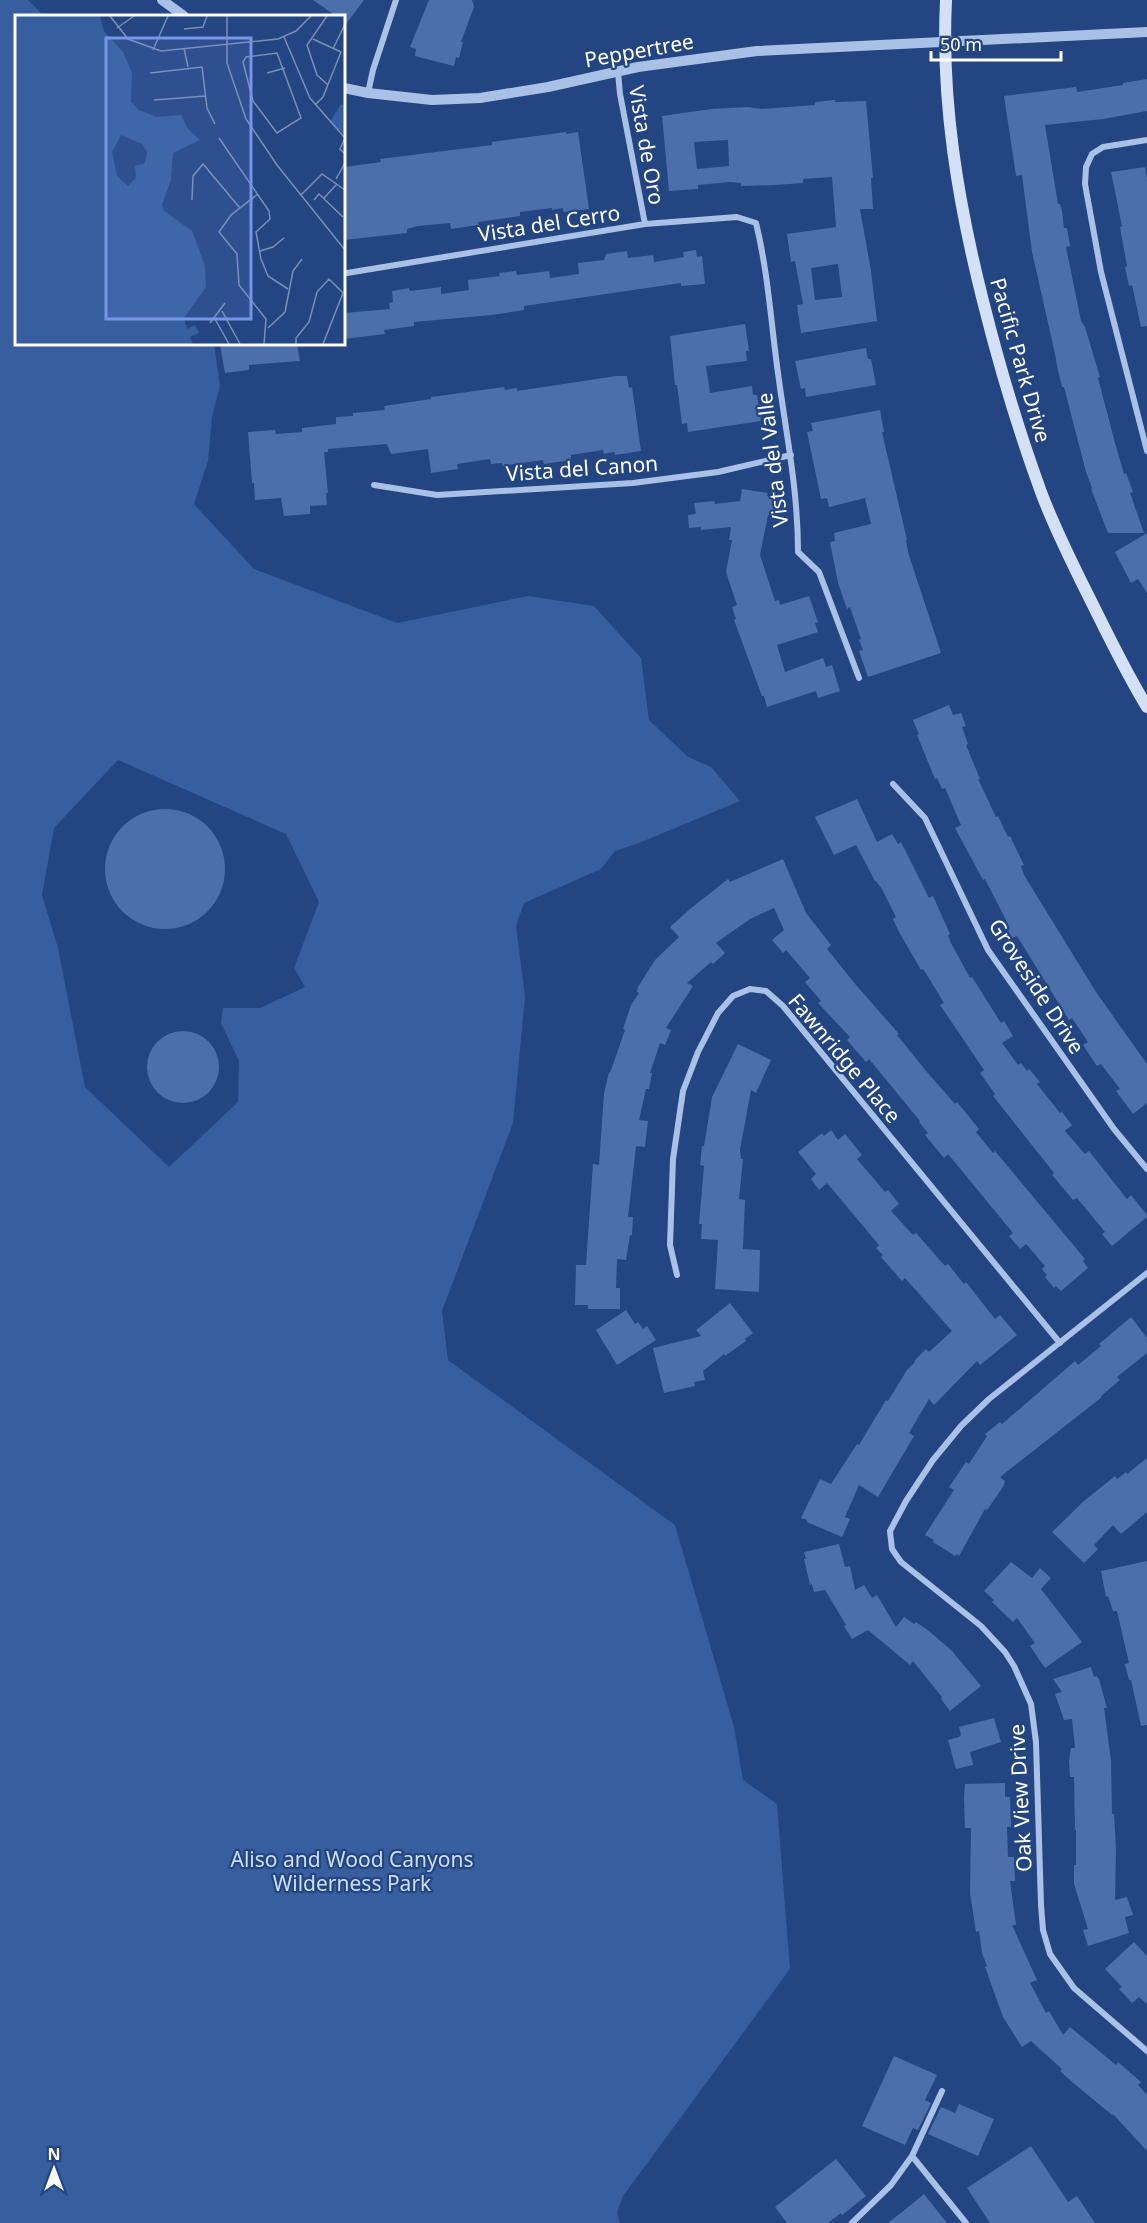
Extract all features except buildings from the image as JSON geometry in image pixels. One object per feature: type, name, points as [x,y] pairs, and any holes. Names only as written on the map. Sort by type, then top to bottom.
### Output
[{"type":"main road","name":"Pacific Park Drive","points":[[946,0],[944,43],[958,192],[969,245],[1003,377],[1041,493],[1066,552],[1147,708]]},
{"type":"street","points":[[162,0],[183,15]]},
{"type":"street","points":[[368,93],[373,70],[396,0]]},
{"type":"street","name":"Peppertree","points":[[345,88],[432,100],[480,98],[690,59],[757,51],[1147,32]]},
{"type":"street","name":"Vista de Oro","points":[[618,72],[620,94],[645,224]]},
{"type":"street","points":[[1147,140],[1103,147],[1092,154],[1086,166],[1085,184],[1101,272],[1147,451]]},
{"type":"street","name":"Vista del Cerro","points":[[347,273],[645,224],[736,217],[756,223]]},
{"type":"street","name":"Vista del Valle","points":[[756,223],[764,255],[778,375],[791,455],[798,511],[798,552],[819,572],[859,678]]},
{"type":"street","name":"Vista del Canon","points":[[374,485],[437,495],[633,483],[718,472],[791,455]]},
{"type":"street","name":"Groveside Drive","points":[[893,784],[925,818],[988,950],[1114,1129],[1147,1169]]},
{"type":"street","name":"Fawnridge Place","points":[[677,1275],[670,1245],[674,1159],[683,1091],[698,1052],[718,1013],[733,996],[750,989],[766,991],[783,1006],[1059,1344]]},
{"type":"street","name":"Oak View Drive","points":[[1147,1273],[989,1399],[961,1426],[933,1460],[906,1501],[890,1531],[892,1550],[901,1562],[981,1626],[1005,1652],[1014,1666],[1031,1704],[1036,1742],[1041,1905],[1043,1930],[1050,1954],[1074,1988],[1147,2051]]},
{"type":"street","points":[[852,2223],[860,2221],[912,2156],[942,2091]]},
{"type":"street","points":[[912,2156],[966,2223]]},
{"type":"green space","name":"Aliso and Wood Canyons Wilderness Park","points":[[0,0],[28,0],[43,15],[15,15],[15,345],[214,345],[220,386],[212,417],[208,461],[194,504],[254,569],[397,623],[528,596],[594,606],[641,658],[649,720],[688,757],[711,767],[740,801],[615,851],[601,869],[524,903],[516,926],[525,997],[513,1123],[442,1311],[448,1360],[675,1525],[734,1727],[743,1780],[777,1804],[790,1969],[623,2196],[617,2212],[620,2223],[0,2223]],"holes":[[[118,760],[286,834],[319,902],[294,968],[305,987],[260,1008],[223,1008],[221,1023],[239,1061],[238,1102],[169,1167],[85,1087],[58,948],[42,895],[54,828]]]}]
